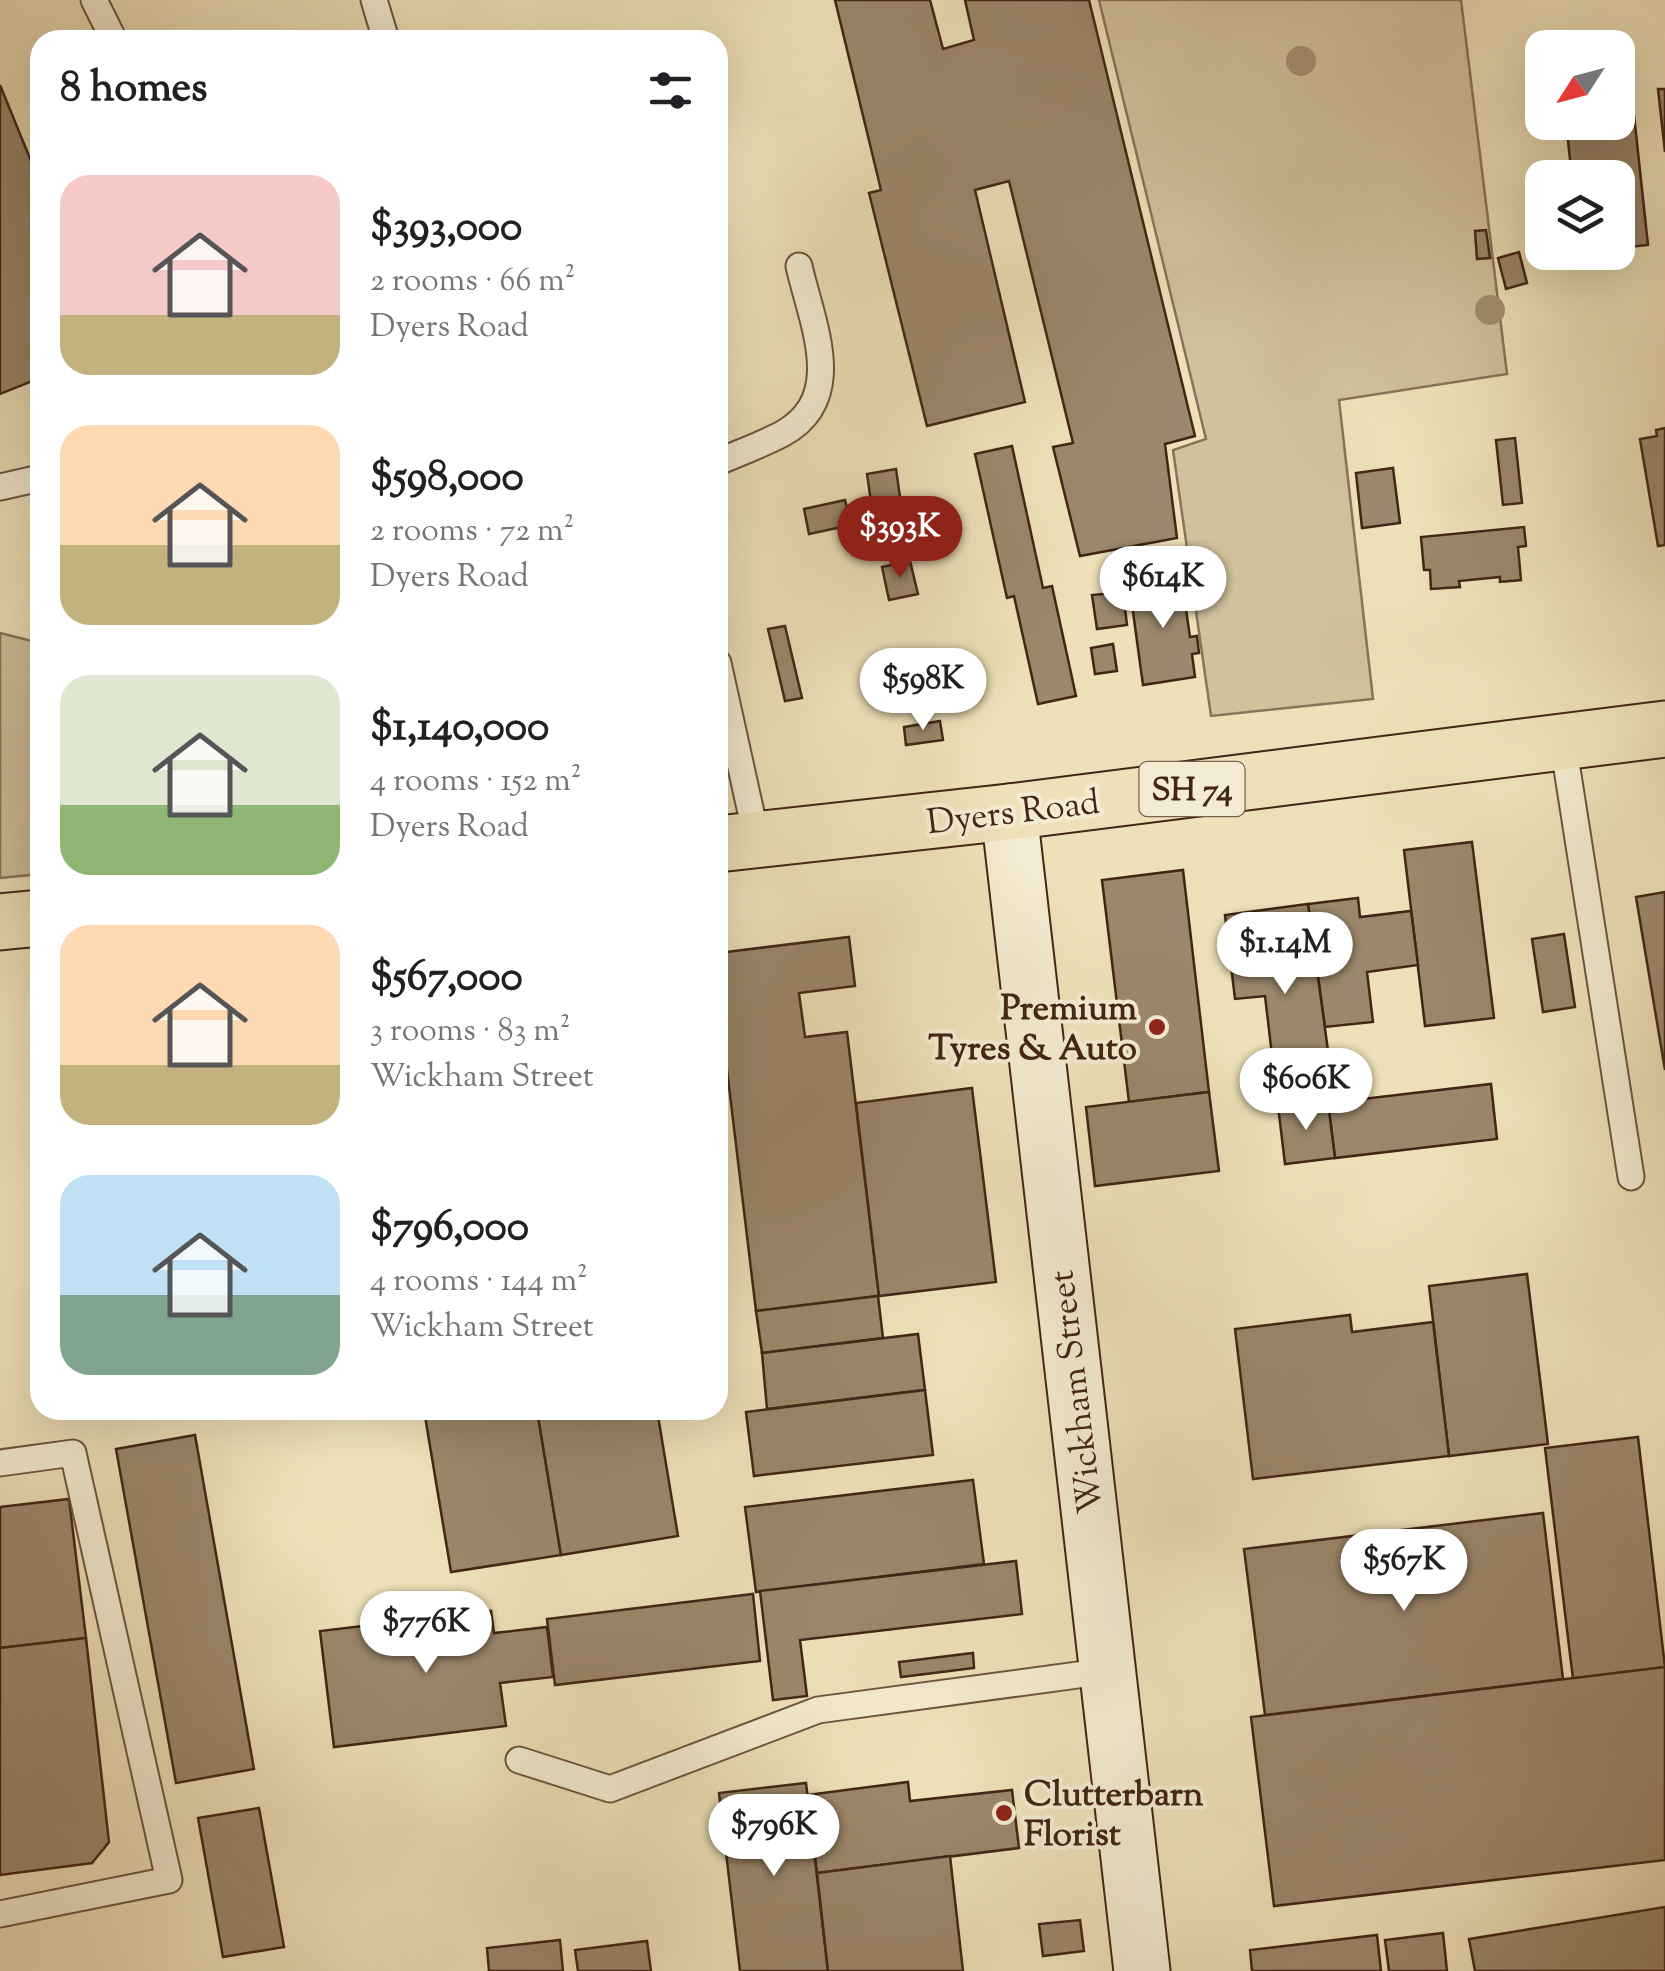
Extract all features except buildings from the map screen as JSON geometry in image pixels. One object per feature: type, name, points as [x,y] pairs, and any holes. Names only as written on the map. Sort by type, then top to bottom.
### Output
[{"type":"highway","name":"Dyers Road","points":[[737,842],[1665,730]]},
{"type":"highway","points":[[0,922],[30,919]]},
{"type":"street","name":"Wickham Street","points":[[1009,812],[1142,1971]]},
{"type":"lane","points":[[94,0],[109,30]]},
{"type":"lane","points":[[374,0],[383,30]]},
{"type":"lane","points":[[728,458],[783,434],[801,420],[820,394],[823,371],[799,266]]},
{"type":"lane","points":[[0,487],[30,480]]},
{"type":"lane","points":[[1563,742],[1630,1177]]},
{"type":"lane","points":[[728,758],[737,842]]},
{"type":"lane","points":[[0,1463],[73,1453],[169,1880],[0,1914]]},
{"type":"lane","points":[[519,1760],[610,1789],[818,1710],[1108,1671]]},
{"type":"shaded area","points":[[1099,0],[1461,0],[1507,374],[1339,400],[1373,699],[1211,716],[1173,450],[1206,439]]},
{"type":"shaded area","points":[[0,633],[30,640],[30,875],[0,878]]},
{"type":"place","name":"Premium Tyres & Auto","points":[[1157,1027]]},
{"type":"place","name":"Clutterbarn Florist","points":[[1004,1813]]}]
